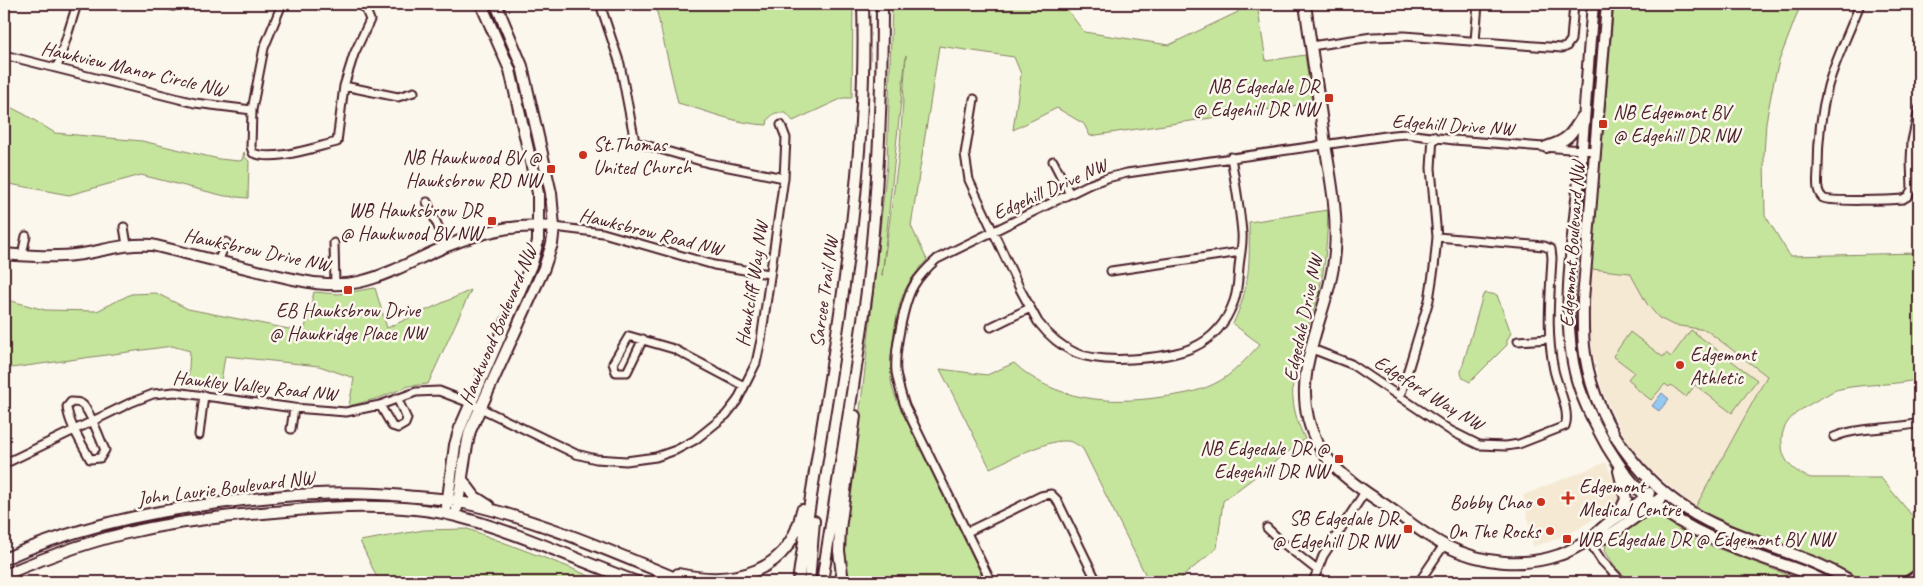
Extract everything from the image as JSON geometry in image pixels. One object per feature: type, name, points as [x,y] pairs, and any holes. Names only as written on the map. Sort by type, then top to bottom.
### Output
[{"type":"main road","name":"Hawkwood Boulevard NW","points":[[451,515],[455,445],[460,428],[532,263],[538,241],[539,226],[538,193],[510,70],[481,4]]},
{"type":"main road","name":"Hawkwood Boulevard NW","points":[[453,501],[462,481],[470,431],[544,268],[552,244],[554,227],[551,193],[529,94],[518,56],[496,4]]},
{"type":"main road","name":"Sarcee Trail NW","points":[[798,582],[844,281],[856,172],[862,92],[863,4]]},
{"type":"main road","name":"Sarcee Trail NW","points":[[822,582],[855,378],[867,289],[875,206],[882,69],[882,4]]},
{"type":"main road","name":"Edgedale Drive NW","points":[[1305,4],[1336,213],[1335,252],[1329,289],[1304,382],[1308,420],[1315,439],[1324,455],[1350,483],[1444,545],[1463,554],[1488,561],[1518,562],[1543,560],[1590,541],[1604,539],[1650,500],[1655,485]]},
{"type":"main road","name":"Edgemont Boulevard NW","points":[[1593,4],[1582,150],[1571,260],[1568,317],[1570,349],[1586,408],[1614,458],[1650,500],[1686,526],[1710,538],[1804,572],[1826,582]]},
{"type":"main road","name":"Edgemont Boulevard NW","points":[[1607,4],[1583,300],[1585,354],[1596,397],[1617,441],[1635,464],[1655,485],[1691,513],[1742,536],[1811,560],[1831,569],[1852,582]]},
{"type":"main road","points":[[1546,147],[1566,139],[1574,131],[1584,114]]},
{"type":"main road","name":"Hawksbrow Drive NW","points":[[4,254],[41,258],[81,254],[127,245],[152,245],[308,282],[335,285],[360,282],[391,272],[447,246],[492,230],[516,226],[554,227]]},
{"type":"main road","points":[[843,582],[839,551],[840,528],[857,396],[855,378]]},
{"type":"main road","points":[[641,564],[689,578],[729,582],[758,574],[779,559],[795,534],[800,522],[820,399],[829,383]]},
{"type":"main road","points":[[1614,458],[1625,493],[1624,505],[1617,516]]},
{"type":"main road","points":[[462,481],[475,497],[500,512]]},
{"type":"main road","points":[[809,582],[815,507],[813,488]]},
{"type":"main road","name":"John Laurie Boulevard NW","points":[[4,559],[66,535],[123,518],[258,498],[322,493],[375,493],[453,501],[500,512],[685,582]]},
{"type":"main road","name":"Edgedale Drive NW","points":[[1590,541],[1598,530],[1617,516],[1666,494]]},
{"type":"main road","name":"John Laurie Boulevard NW","points":[[4,575],[33,562],[80,546],[135,531],[184,522],[326,507],[393,508],[451,515],[502,530],[637,582]]},
{"type":"main road","points":[[614,573],[629,582]]},
{"type":"street","points":[[57,68],[77,4]]},
{"type":"street","points":[[252,110],[264,48],[282,4]]},
{"type":"street","name":"Hawkview Manor Circle NW","points":[[4,54],[195,104],[252,110],[251,147],[253,152],[260,156],[294,152],[337,142],[344,86],[354,54],[370,20],[366,10],[359,4]]},
{"type":"street","points":[[600,4],[620,64],[635,142],[708,163],[784,178]]},
{"type":"street","points":[[1475,41],[1478,4]]},
{"type":"street","points":[[1311,46],[1387,36],[1566,47],[1571,40],[1574,4]]},
{"type":"street","points":[[1860,4],[1839,56],[1824,103],[1817,187],[1821,196],[1826,200],[1899,200],[1908,196],[1912,189],[1912,141],[1919,109]]},
{"type":"street","points":[[344,86],[398,97],[414,92]]},
{"type":"street","points":[[974,99],[966,142],[966,165],[972,189],[1038,322],[1053,338],[1077,353],[1114,360],[1178,354],[1205,340],[1217,329],[1227,316],[1236,294],[1242,234],[1231,157]]},
{"type":"street","name":"Hawkcliff Way NW","points":[[481,408],[576,454],[596,459],[626,461],[656,457],[676,450],[695,440],[726,415],[736,401],[756,363],[784,178],[786,138],[782,125]]},
{"type":"street","name":"Edgehill Drive NW","points":[[991,582],[900,394],[896,369],[905,306],[913,286],[922,274],[942,256],[1070,194],[1106,178],[1127,173],[1393,135],[1433,136],[1454,140],[1595,151]]},
{"type":"street","points":[[1400,397],[1429,300],[1437,237],[1431,168],[1433,136]]},
{"type":"street","points":[[1053,161],[1070,194]]},
{"type":"street","points":[[428,202],[447,246]]},
{"type":"street","name":"Hawksbrow Road NW","points":[[554,227],[603,233],[714,265],[770,274]]},
{"type":"street","points":[[124,228],[127,245]]},
{"type":"street","points":[[22,255],[26,236]]},
{"type":"street","name":"Edgeford Way NW","points":[[1312,349],[1351,364],[1451,431],[1479,445],[1506,446],[1529,441],[1565,426],[1568,418],[1557,383],[1549,339],[1551,249],[1544,246],[1437,237]]},
{"type":"street","points":[[218,262],[226,242]]},
{"type":"street","points":[[334,243],[335,285]]},
{"type":"street","points":[[1111,271],[1240,252]]},
{"type":"street","points":[[991,327],[1030,308]]},
{"type":"street","points":[[644,339],[627,372],[616,372],[613,363],[629,336],[644,339],[674,349],[744,386]]},
{"type":"street","points":[[1518,341],[1549,339]]},
{"type":"street","name":"Hawkley Valley Road NW","points":[[4,464],[130,403],[153,394],[175,392],[294,408],[346,412],[380,406],[416,392],[439,391],[481,408]]},
{"type":"street","points":[[199,435],[204,395]]},
{"type":"street","points":[[380,406],[392,426],[398,428],[405,424],[407,419],[397,398]]},
{"type":"street","points":[[72,402],[83,405],[92,422],[105,450],[100,458],[90,458],[68,414],[67,407],[72,402]]},
{"type":"street","points":[[291,430],[294,408]]},
{"type":"street","points":[[1834,437],[1845,433],[1902,427],[1919,423]]},
{"type":"street","points":[[1313,582],[1323,556],[1365,492]]},
{"type":"street","points":[[967,532],[1041,496],[1051,494],[1057,500],[1097,582]]},
{"type":"street","points":[[1268,528],[1284,544],[1317,570]]},
{"type":"street","points":[[1590,541],[1601,560],[1622,582]]},
{"type":"street","points":[[1419,582],[1444,545]]},
{"type":"street","points":[[1905,582],[1919,573]]},
{"type":"shaded area","points":[[1591,269],[1630,273],[1647,304],[1659,318],[1706,330],[1767,376],[1695,508],[1648,468],[1629,445],[1611,411],[1602,390],[1592,351],[1589,324]]},
{"type":"shaded area","points":[[1606,462],[1622,501],[1575,531],[1533,546],[1523,495]]},
{"type":"green space","points":[[608,4],[853,4],[852,98],[843,98],[793,121],[786,113],[775,113],[768,119],[767,125],[733,120],[678,103],[656,8],[609,7]]},
{"type":"green space","points":[[892,4],[1063,4],[1084,32],[1169,45],[1238,12],[1237,4],[1257,4],[1266,61],[1305,55],[1312,103],[1090,136],[1084,124],[1057,108],[1013,130],[1021,74],[1014,57],[939,46],[911,226],[927,260],[917,271],[904,292],[901,301],[893,339],[891,377],[892,387],[898,403],[985,582],[848,582],[843,545],[864,378],[887,165]],"holes":[[[906,55],[900,146],[882,276]]]},
{"type":"green space","points":[[1614,4],[1801,4],[1779,61],[1766,122],[1764,155],[1765,215],[1790,256],[1919,253],[1919,379],[1899,383],[1850,387],[1832,392],[1798,412],[1787,423],[1782,437],[1783,452],[1795,470],[1811,478],[1881,478],[1919,524],[1919,565],[1898,582],[1864,582],[1821,558],[1748,532],[1695,508],[1767,376],[1706,330],[1673,325],[1659,318],[1647,304],[1630,273],[1591,269]]},
{"type":"green space","points":[[4,107],[12,108],[24,114],[55,133],[142,141],[219,159],[239,161],[242,160],[244,152],[245,157],[249,161],[248,198],[225,196],[141,175],[69,195],[4,183]]},
{"type":"green space","points":[[1328,210],[1326,251],[1321,281],[1296,364],[1293,381],[1293,399],[1297,418],[1305,439],[1223,501],[1217,548],[1182,577],[1181,582],[1149,582],[1083,449],[1077,444],[1065,441],[1048,444],[990,468],[940,369],[987,375],[1014,363],[1030,376],[1064,393],[1102,400],[1162,397],[1188,393],[1208,387],[1233,371],[1260,344],[1233,324],[1243,298],[1248,274],[1249,222]]},
{"type":"green space","points":[[375,288],[387,328],[471,290],[428,384],[409,386],[379,398],[349,406],[354,378],[319,366],[225,356],[220,388],[188,385],[190,351],[172,346],[4,369],[4,299],[45,310],[97,311],[131,294],[156,293],[188,309],[304,332],[314,292],[338,294]]},
{"type":"green space","points":[[1486,293],[1497,295],[1511,333],[1507,340],[1507,345],[1470,382],[1463,378],[1461,371],[1483,295]]},
{"type":"green space","name":"Edgemont Athletic","points":[[1691,330],[1757,380],[1732,413],[1695,385],[1686,397],[1671,385],[1669,387],[1665,384],[1651,400],[1633,386],[1634,384],[1628,379],[1634,372],[1613,356],[1630,332],[1663,357],[1666,353],[1671,357]]},
{"type":"green space","points":[[1658,516],[1698,541],[1807,582],[1631,582],[1616,568],[1605,551],[1606,544],[1647,517]]},
{"type":"green space","points":[[468,529],[603,582],[379,582],[360,541],[424,530]]},
{"type":"water","points":[[1662,393],[1669,399],[1659,411],[1652,406]]},
{"type":"place","name":"NB Edgedale DR @ Edgehill DR NW","points":[[1329,98]]},
{"type":"place","name":"NB Edgemont BV @ Edgehill DR NW","points":[[1603,124]]},
{"type":"place","name":"St.Thomas United Church","points":[[583,155]]},
{"type":"place","name":"NB Hawkwood BV @ Hawksbrow RD NW","points":[[551,169]]},
{"type":"place","name":"WB Hawksbrow DR @ Hawkwood BV NW","points":[[492,221]]},
{"type":"place","name":"EB Hawksbrow Drive @ Hawkridge Place NW","points":[[348,290]]},
{"type":"place","name":"Edgemont Athletic","points":[[1680,365]]},
{"type":"place","name":"NB Edgedale DR @ Edegehill DR NW","points":[[1339,459]]},
{"type":"place","name":"Edgemont Medical Centre","points":[[1568,498]]},
{"type":"place","name":"Bobby Chao","points":[[1541,502]]},
{"type":"place","name":"SB Edgedale DR @ Edgehill DR NW","points":[[1408,529]]},
{"type":"place","name":"On The Rocks","points":[[1550,531]]},
{"type":"place","name":"WB Edgedale DR @ Edgemont BV NW","points":[[1567,539]]}]
